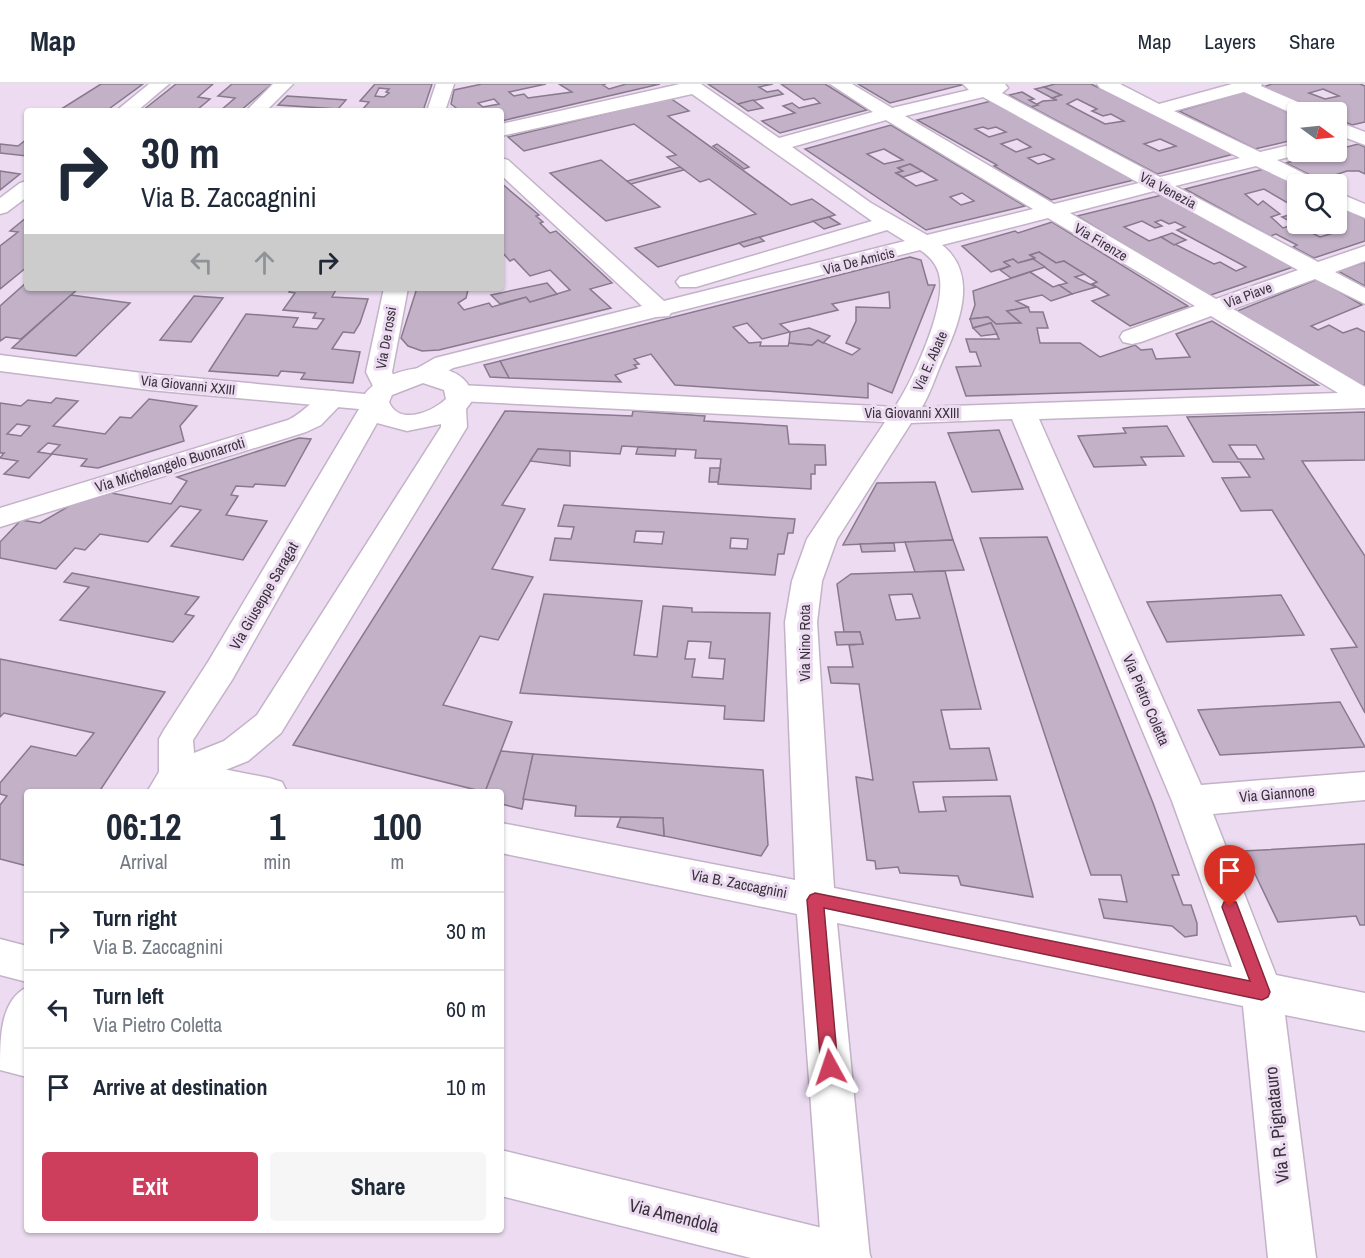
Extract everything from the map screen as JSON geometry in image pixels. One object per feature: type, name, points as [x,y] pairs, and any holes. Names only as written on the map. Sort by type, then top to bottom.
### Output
[{"type":"street","points":[[129,108],[160,84]]},
{"type":"street","points":[[258,108],[284,84]]},
{"type":"street","name":"Via Firenze","points":[[839,84],[1365,399]]},
{"type":"street","points":[[777,145],[979,88],[1017,84]]},
{"type":"street","points":[[1106,84],[1289,174]]},
{"type":"street","points":[[438,108],[449,85]]},
{"type":"street","points":[[1157,110],[1250,85],[1287,103]]},
{"type":"street","points":[[504,129],[692,86]]},
{"type":"street","name":"Via E. Abate","points":[[692,86],[888,223],[937,251],[946,263],[952,280],[948,320],[905,415]]},
{"type":"street","name":"Via Venezia","points":[[979,88],[1365,297]]},
{"type":"street","points":[[1347,131],[1362,136]]},
{"type":"street","points":[[1347,138],[1362,136]]},
{"type":"street","name":"Via De Amicis","points":[[423,375],[444,363],[661,311],[1287,152]]},
{"type":"street","points":[[504,167],[661,311]]},
{"type":"street","points":[[0,208],[24,189]]},
{"type":"street","points":[[1347,203],[1365,212]]},
{"type":"street","points":[[643,295],[888,223]]},
{"type":"street","name":"Via Piave","points":[[1132,337],[1365,253]]},
{"type":"street","name":"Via De rossi","points":[[381,395],[379,372],[395,291]]},
{"type":"street","name":"Via Giovanni XXIII","points":[[0,363],[150,382],[333,399],[381,395],[408,377],[423,375]]},
{"type":"street","points":[[171,783],[236,751],[269,724],[454,427],[456,386],[448,380],[423,375]]},
{"type":"street","name":"Via Giovanni XXIII","points":[[381,395],[385,416],[406,423],[433,420],[456,401],[905,415],[1365,399]]},
{"type":"street","name":"Via Giuseppe Saragat","points":[[171,783],[176,739],[220,671],[381,395]]},
{"type":"street","name":"Via Michelangelo Buonarroti","points":[[0,518],[297,426],[312,419],[333,399]]},
{"type":"street","name":"Via Pietro Coletta","points":[[1022,411],[1190,801],[1262,992]]},
{"type":"street","name":"Via Nino Rota","points":[[846,1258],[815,900],[801,622],[807,581],[822,539],[905,415]]},
{"type":"street","points":[[171,783],[236,789]]},
{"type":"street","name":"Via Giannone","points":[[1190,801],[1365,786]]},
{"type":"street","name":"Via B. Zaccagnini","points":[[504,839],[1365,1012]]},
{"type":"street","points":[[0,957],[24,963]]},
{"type":"street","name":"Via R. Pignatauro","points":[[1262,992],[1292,1258]]},
{"type":"street","points":[[24,1011],[0,1049],[24,1056]]},
{"type":"street","name":"Via Amendola","points":[[504,1174],[846,1258]]},
{"type":"building","points":[[101,84],[143,84],[110,108],[63,108]]},
{"type":"building","points":[[176,84],[213,84],[198,97],[210,99],[199,108],[146,108]]},
{"type":"building","points":[[232,84],[272,84],[244,108],[223,108],[235,98],[218,96]]},
{"type":"building","points":[[375,84],[432,84],[424,108],[364,108],[369,102],[360,101]],"holes":[[[379,88],[389,89],[386,92],[389,93],[384,97],[375,96]]]},
{"type":"building","points":[[482,84],[546,84],[509,92],[514,96],[524,94],[528,98],[572,92],[559,84],[606,84],[603,85],[609,89],[626,84],[660,84],[504,120],[504,108],[456,108],[451,104],[454,90]],"holes":[[[494,99],[499,104],[483,107],[478,103]]]},
{"type":"building","points":[[708,84],[773,84],[759,87],[767,92],[778,90],[783,94],[738,104]]},
{"type":"building","points":[[781,84],[825,84],[867,110],[780,133],[762,121],[795,113],[783,106],[792,103],[799,108],[820,103],[814,98],[804,100]]},
{"type":"building","points":[[858,84],[959,84],[962,85],[890,103]]},
{"type":"building","points":[[1055,84],[1091,84],[1234,154],[1157,174],[1031,107],[1043,101],[1057,100],[1052,98],[1061,95],[1044,87]],"holes":[[[1077,99],[1097,109],[1092,111],[1103,116],[1111,114],[1124,121],[1105,124],[1067,104]],[[1160,139],[1176,146],[1159,151],[1144,144]]]},
{"type":"building","points":[[1272,84],[1360,84],[1365,86],[1365,122],[1352,125],[1347,123],[1347,102],[1299,102],[1263,87]],"holes":[[[1323,89],[1339,96],[1325,99],[1309,93]]]},
{"type":"building","points":[[1044,87],[1061,95],[1052,98],[1035,89]]},
{"type":"building","points":[[1022,92],[1034,99],[1029,100],[1038,105],[1031,107],[1009,95]]},
{"type":"building","points":[[1244,92],[1287,112],[1287,142],[1255,149],[1179,111]]},
{"type":"building","points":[[287,96],[346,100],[339,108],[278,105]]},
{"type":"building","points":[[670,98],[689,111],[668,116],[791,205],[812,199],[835,215],[658,267],[635,248],[756,214],[709,179],[700,182],[667,157],[676,155],[634,124],[524,151],[508,137]]},
{"type":"building","points":[[753,100],[763,108],[748,111],[738,104]]},
{"type":"building","points":[[991,101],[1134,180],[1051,200],[994,166],[997,165],[917,120]],"holes":[[[983,127],[988,129],[996,127],[1006,132],[989,137],[975,129]],[[1017,139],[1031,147],[1016,152],[1001,144]],[[1044,154],[1054,159],[1038,164],[1028,158]]]},
{"type":"building","points":[[891,125],[1025,206],[926,230],[805,149]],"holes":[[[884,149],[903,160],[884,164],[867,154]],[[910,164],[937,180],[916,186],[896,173],[903,171],[898,168]],[[962,193],[974,201],[961,205],[950,197]]]},
{"type":"building","points":[[24,141],[24,156],[0,153],[0,144],[18,146]]},
{"type":"building","points":[[717,144],[749,167],[744,169],[713,146]]},
{"type":"building","points":[[1358,144],[1365,147],[1365,174],[1359,171],[1347,171],[1338,174],[1308,174],[1286,163],[1347,162],[1347,147]]},
{"type":"building","points":[[601,160],[660,207],[606,221],[550,173]]},
{"type":"building","points":[[910,164],[922,171],[903,177],[896,173],[903,171],[898,168]]},
{"type":"building","points":[[680,167],[684,170],[631,184],[627,181]]},
{"type":"building","points":[[1264,169],[1287,180],[1287,203],[1264,189],[1245,194],[1258,205],[1263,201],[1280,214],[1271,217],[1283,228],[1287,227],[1287,234],[1314,234],[1320,237],[1330,234],[1347,234],[1347,210],[1365,219],[1365,241],[1314,258],[1293,247],[1297,245],[1276,234],[1270,236],[1185,189]]},
{"type":"building","points":[[0,171],[20,174],[0,190]]},
{"type":"building","points":[[504,186],[539,215],[536,216],[543,222],[540,223],[550,233],[556,231],[612,283],[590,289],[611,308],[439,350],[422,351],[408,346],[401,338],[416,291],[468,291],[466,298],[458,303],[464,310],[489,303],[492,307],[526,297],[530,302],[570,290],[550,270],[530,276],[514,259],[510,261],[504,254]]},
{"type":"building","points":[[1162,195],[1293,267],[1208,296],[1077,216]],"holes":[[[1161,220],[1169,224],[1175,222],[1185,227],[1177,230],[1246,267],[1236,271],[1220,262],[1214,264],[1161,237],[1149,241],[1124,227],[1142,221],[1155,228],[1162,226],[1155,222]]]},
{"type":"building","points":[[829,217],[840,224],[824,229],[813,221]]},
{"type":"building","points":[[24,219],[24,269],[0,289],[0,246],[18,232],[10,231]]},
{"type":"building","points":[[1052,222],[1188,306],[1130,326],[1092,301],[1109,295],[1092,284],[1097,282],[1064,261],[1056,263],[1039,252],[1030,255],[1035,258],[1018,263],[1013,259],[1004,262],[1010,266],[991,272],[962,246],[1015,231],[1018,233]]},
{"type":"building","points":[[1172,233],[1186,240],[1174,245],[1161,237]]},
{"type":"building","points":[[759,237],[764,241],[744,247],[739,243]]},
{"type":"building","points":[[1039,252],[1056,263],[1064,261],[1085,274],[1075,277],[1096,287],[1072,294],[1059,285],[1067,283],[1030,255]]},
{"type":"building","points":[[910,257],[921,260],[928,285],[935,285],[892,393],[868,383],[868,398],[675,385],[651,354],[634,359],[639,364],[634,365],[637,368],[615,375],[621,382],[509,378],[500,361]],"holes":[[[889,292],[890,308],[856,307],[856,321],[846,343],[860,349],[852,355],[818,340],[812,345],[789,343],[788,346],[760,346],[761,342],[749,343],[733,327],[747,323],[762,339],[790,332],[780,324],[838,310],[832,304]]]},
{"type":"building","points":[[1013,259],[1018,263],[1033,259],[1045,267],[1011,278],[1000,270],[1010,266],[1004,262]]},
{"type":"building","points":[[1365,262],[1365,286],[1338,271]]},
{"type":"building","points":[[1030,272],[1053,287],[1059,285],[1072,294],[1051,301],[1042,295],[1016,301],[1028,307],[1007,311],[1021,323],[996,324],[988,317],[970,319],[975,305],[973,291]]},
{"type":"building","points":[[1318,279],[1362,305],[1311,326],[1318,330],[1329,325],[1343,333],[1357,328],[1365,332],[1365,385],[1360,385],[1235,312]]},
{"type":"building","points":[[547,283],[557,294],[530,302],[526,297],[500,304],[491,295]]},
{"type":"building","points":[[24,285],[24,291],[76,291],[21,339],[6,337],[0,341],[0,306]]},
{"type":"building","points":[[335,291],[332,297],[368,299],[354,333],[343,332],[332,349],[360,352],[353,383],[301,379],[305,373],[281,371],[278,376],[209,371],[246,314],[298,318],[293,327],[317,329],[324,319],[313,318],[316,313],[283,310],[295,293],[289,292]]},
{"type":"building","points":[[71,295],[130,303],[76,356],[12,348]]},
{"type":"building","points":[[194,296],[223,298],[191,342],[160,340]]},
{"type":"building","points":[[1028,307],[1030,312],[1043,312],[1048,328],[1037,328],[1040,343],[1080,343],[1100,357],[1135,345],[1141,350],[1152,349],[1156,359],[1190,357],[1176,334],[1212,321],[1318,385],[966,396],[956,367],[981,366],[976,352],[970,352],[966,339],[999,339],[991,323],[973,328],[970,319],[988,317],[996,324],[1021,323],[1007,311]]},
{"type":"building","points":[[991,323],[997,334],[981,336],[973,328]]},
{"type":"building","points":[[809,328],[830,336],[823,343],[818,340],[812,345],[789,343],[790,332]]},
{"type":"building","points":[[500,361],[509,378],[490,377],[484,365]]},
{"type":"building","points":[[56,398],[78,401],[53,426],[105,434],[120,417],[131,418],[149,399],[197,406],[180,426],[184,441],[98,468],[81,466],[87,459],[52,454],[29,478],[4,474],[18,461],[0,458],[4,453],[0,453],[0,403],[21,406],[28,400],[51,403]],"holes":[[[17,424],[30,426],[21,436],[7,434]],[[48,443],[60,445],[51,454],[38,452]]]},
{"type":"building","points":[[505,411],[632,416],[633,411],[705,416],[704,421],[787,426],[789,444],[825,445],[826,465],[815,465],[815,474],[811,474],[811,489],[718,484],[721,459],[695,458],[696,450],[622,446],[620,454],[538,449],[502,505],[525,509],[492,569],[533,577],[498,640],[480,636],[443,705],[512,722],[486,789],[473,789],[293,745]]},
{"type":"building","points":[[1365,412],[1365,460],[1302,461],[1365,556],[1365,713],[1331,649],[1357,647],[1272,510],[1241,511],[1222,478],[1250,477],[1240,462],[1213,462],[1187,417]],"holes":[[[1229,445],[1256,445],[1264,459],[1238,459]]]},
{"type":"building","points":[[1167,426],[1184,456],[1141,457],[1146,465],[1094,467],[1078,436],[1126,433],[1123,428]]},
{"type":"building","points":[[999,430],[1023,489],[972,492],[948,433]]},
{"type":"building","points":[[299,438],[311,439],[285,486],[255,484],[253,487],[236,486],[231,495],[238,496],[226,515],[267,521],[243,560],[171,546],[201,510],[180,506],[148,542],[100,534],[85,550],[75,548],[56,569],[0,558],[0,542],[21,520],[40,523],[71,505],[111,493],[171,504],[187,481],[177,477]]},
{"type":"building","points":[[638,447],[676,449],[675,456],[636,454]]},
{"type":"building","points":[[538,449],[570,451],[570,466],[530,461]]},
{"type":"building","points":[[710,468],[720,468],[718,482],[709,482]]},
{"type":"building","points":[[935,482],[953,540],[843,545],[877,483]]},
{"type":"building","points":[[564,505],[795,519],[793,533],[788,533],[784,554],[778,554],[775,575],[550,560],[555,538],[571,539],[574,527],[558,526]],"holes":[[[636,531],[664,532],[662,544],[634,542]],[[731,538],[748,539],[747,549],[730,548]]]},
{"type":"building","points":[[1047,537],[1153,803],[1179,875],[1172,875],[1183,905],[1191,905],[1197,923],[1197,935],[1185,937],[1172,926],[1104,918],[1099,899],[1127,902],[1121,875],[1091,875],[980,538]]},
{"type":"building","points":[[953,540],[964,570],[915,572],[905,542]]},
{"type":"building","points":[[894,543],[895,551],[862,552],[860,544]]},
{"type":"building","points":[[945,571],[981,709],[941,710],[950,749],[989,748],[997,780],[913,782],[919,812],[946,811],[943,797],[1010,796],[1033,897],[961,885],[958,876],[900,873],[898,867],[876,869],[875,861],[867,860],[856,777],[873,780],[859,684],[831,683],[828,667],[853,667],[849,645],[863,644],[860,632],[844,632],[837,584],[851,574]],"holes":[[[912,594],[920,618],[896,620],[889,595]]]},
{"type":"building","points":[[72,573],[199,597],[185,614],[194,616],[173,642],[60,620],[89,587],[64,582]]},
{"type":"building","points":[[544,594],[642,601],[634,655],[657,657],[663,606],[692,608],[692,612],[770,613],[764,721],[724,719],[725,706],[520,693]],"holes":[[[688,641],[711,642],[709,658],[725,659],[723,679],[692,677],[695,659],[685,659]]]},
{"type":"building","points":[[1281,595],[1304,635],[1167,642],[1147,602]]},
{"type":"building","points":[[835,632],[860,632],[863,644],[837,645]]},
{"type":"building","points":[[0,659],[165,692],[101,789],[24,789],[24,865],[0,859],[0,805],[7,796],[0,794],[0,783],[31,746],[76,756],[94,733],[4,713],[0,717]]},
{"type":"building","points":[[1340,702],[1365,747],[1220,755],[1198,710]]},
{"type":"building","points":[[501,751],[533,754],[522,809],[504,805],[504,789],[486,789]]},
{"type":"building","points":[[533,754],[763,770],[768,845],[761,856],[664,836],[663,818],[575,816],[576,806],[523,799]]},
{"type":"building","points":[[621,817],[663,818],[664,836],[617,827]]},
{"type":"building","points":[[1365,844],[1365,925],[1360,925],[1356,916],[1278,922],[1244,851]]},
{"type":"route","points":[[830,1067],[815,900],[1262,992],[1230,907]]}]
